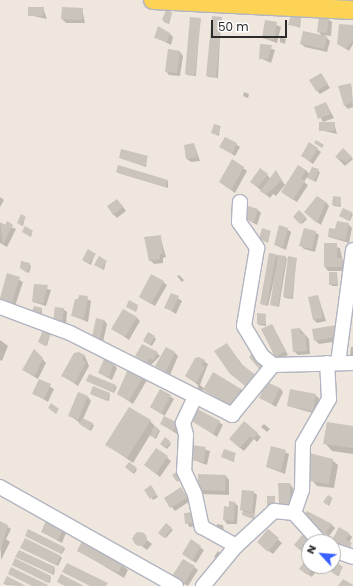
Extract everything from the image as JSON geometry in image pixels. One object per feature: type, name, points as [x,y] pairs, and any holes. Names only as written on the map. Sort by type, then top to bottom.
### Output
[{"type":"main road","points":[[153,0],[350,7]]},
{"type":"street","points":[[240,202],[239,222],[257,248],[244,326],[262,356],[273,365],[353,363]]},
{"type":"street","points":[[294,513],[302,490],[303,444],[328,399],[353,250]]},
{"type":"street","points":[[0,307],[70,333],[232,415],[273,365]]},
{"type":"street","points":[[195,397],[183,423],[186,435],[184,471],[195,495],[202,527],[236,546]]},
{"type":"street","points":[[0,487],[176,586]]},
{"type":"street","points":[[203,586],[236,546],[274,511],[294,513],[313,534]]},
{"type":"street","points":[[341,553],[353,557]]},
{"type":"building","points":[[28,7],[44,7],[43,16],[28,16]]},
{"type":"building","points":[[62,7],[83,8],[82,20],[61,19]]},
{"type":"building","points":[[166,10],[172,12],[168,23],[162,20]]},
{"type":"building","points":[[291,15],[301,18],[299,27],[288,25]]},
{"type":"building","points":[[212,16],[222,17],[216,77],[206,76]]},
{"type":"building","points":[[190,17],[201,18],[195,75],[185,74]]},
{"type":"building","points":[[319,17],[329,18],[327,33],[317,32]]},
{"type":"building","points":[[265,20],[277,22],[274,40],[262,38]]},
{"type":"building","points":[[339,24],[353,25],[353,40],[346,49],[337,44]]},
{"type":"building","points":[[158,26],[170,33],[167,42],[154,38]]},
{"type":"building","points":[[303,31],[327,36],[324,49],[300,44]]},
{"type":"building","points":[[260,44],[272,45],[268,59],[259,59]]},
{"type":"building","points":[[168,49],[180,51],[177,73],[165,72]]},
{"type":"building","points":[[321,73],[328,84],[316,91],[309,80]]},
{"type":"building","points":[[351,83],[353,102],[344,106],[338,86]]},
{"type":"building","points":[[326,102],[331,114],[318,119],[314,107]]},
{"type":"building","points":[[319,122],[335,122],[334,131],[319,131]]},
{"type":"building","points":[[214,124],[221,126],[218,135],[211,133]]},
{"type":"building","points":[[225,137],[237,143],[232,154],[219,147]]},
{"type":"building","points":[[316,140],[324,145],[322,148],[314,143]]},
{"type":"building","points":[[309,142],[318,148],[310,161],[301,156]]},
{"type":"building","points":[[194,143],[197,157],[186,159],[184,145]]},
{"type":"building","points":[[343,148],[352,157],[347,162],[335,157]]},
{"type":"building","points":[[121,149],[148,156],[145,166],[119,158]]},
{"type":"building","points":[[232,159],[244,167],[231,190],[219,182]]},
{"type":"building","points":[[118,165],[168,180],[166,187],[116,172]]},
{"type":"building","points":[[298,165],[306,170],[301,178],[305,181],[293,200],[281,192]]},
{"type":"building","points":[[312,167],[319,169],[314,181],[307,178]]},
{"type":"building","points":[[260,168],[268,174],[258,187],[250,182]]},
{"type":"building","points":[[276,170],[282,180],[266,195],[260,191]]},
{"type":"building","points":[[317,196],[326,202],[317,223],[304,212]]},
{"type":"building","points":[[333,196],[341,197],[340,206],[332,205]]},
{"type":"building","points":[[117,199],[123,207],[113,215],[107,206]]},
{"type":"building","points":[[248,206],[258,209],[254,222],[244,218]]},
{"type":"building","points":[[343,208],[352,212],[349,221],[339,216]]},
{"type":"building","points":[[299,210],[306,217],[300,224],[293,217]]},
{"type":"building","points":[[21,214],[26,217],[21,225],[17,223]]},
{"type":"building","points":[[7,221],[13,225],[3,244],[0,222],[5,225]]},
{"type":"building","points":[[337,221],[349,223],[346,240],[328,237],[329,228],[335,229]]},
{"type":"building","points":[[279,225],[288,228],[283,247],[274,245]]},
{"type":"building","points":[[25,226],[33,231],[29,236],[22,232]]},
{"type":"building","points":[[262,228],[271,231],[267,242],[259,239]]},
{"type":"building","points":[[304,228],[316,231],[312,249],[299,246]]},
{"type":"building","points":[[161,235],[163,254],[160,254],[160,259],[149,261],[144,237]]},
{"type":"building","points":[[324,243],[337,243],[337,258],[342,258],[342,267],[324,267]]},
{"type":"building","points":[[88,249],[96,254],[89,264],[82,260]]},
{"type":"building","points":[[269,253],[276,254],[267,305],[260,304]]},
{"type":"building","points":[[278,255],[286,256],[278,306],[270,305]]},
{"type":"building","points":[[99,256],[107,261],[102,269],[94,265]]},
{"type":"building","points":[[288,256],[297,258],[292,298],[283,297]]},
{"type":"building","points":[[21,261],[30,263],[27,273],[20,268]]},
{"type":"building","points":[[329,272],[337,272],[337,284],[329,285]]},
{"type":"building","points":[[7,273],[20,277],[12,303],[0,299]]},
{"type":"building","points":[[151,274],[164,281],[151,304],[139,297]]},
{"type":"building","points":[[34,284],[48,285],[43,303],[32,302]]},
{"type":"building","points":[[171,293],[179,296],[172,311],[164,308]]},
{"type":"building","points":[[79,295],[88,296],[84,319],[71,316],[75,299],[78,299]]},
{"type":"building","points":[[318,295],[323,318],[313,320],[308,297]]},
{"type":"building","points":[[129,300],[138,305],[135,311],[126,307]]},
{"type":"building","points":[[34,306],[42,308],[40,314],[32,312]]},
{"type":"building","points":[[55,307],[64,308],[62,322],[53,321]]},
{"type":"building","points":[[123,309],[137,317],[125,337],[111,329]]},
{"type":"building","points":[[257,313],[266,314],[265,324],[257,324]]},
{"type":"building","points":[[96,318],[104,320],[100,339],[92,337]]},
{"type":"building","points":[[272,324],[286,351],[275,357],[261,329]]},
{"type":"building","points":[[337,325],[335,337],[314,341],[312,329]]},
{"type":"building","points":[[300,328],[301,334],[305,334],[307,351],[293,352],[291,329]]},
{"type":"building","points":[[43,330],[51,334],[45,346],[38,342]]},
{"type":"building","points":[[148,332],[155,336],[150,345],[143,341]]},
{"type":"building","points":[[227,343],[240,363],[257,376],[248,388],[230,374],[214,351]]},
{"type":"building","points":[[142,344],[158,352],[153,360],[150,358],[147,362],[135,356]]},
{"type":"building","points":[[166,347],[175,352],[166,372],[155,366]]},
{"type":"building","points":[[34,349],[43,358],[35,376],[22,370]]},
{"type":"building","points":[[79,352],[85,355],[82,360],[86,362],[75,383],[61,376],[74,353]]},
{"type":"building","points":[[253,353],[265,366],[260,370],[249,357]]},
{"type":"building","points":[[199,357],[205,360],[202,365],[205,367],[196,383],[185,376],[195,358]]},
{"type":"building","points":[[104,359],[114,363],[109,377],[98,373]]},
{"type":"building","points":[[129,367],[144,376],[129,401],[117,394]]},
{"type":"building","points":[[213,372],[241,389],[231,406],[203,390]]},
{"type":"building","points":[[89,374],[116,385],[113,392],[86,381]]},
{"type":"building","points":[[39,379],[51,384],[44,399],[32,394]]},
{"type":"building","points":[[267,382],[280,388],[272,404],[259,398]]},
{"type":"building","points":[[93,386],[110,393],[107,401],[90,394]]},
{"type":"building","points":[[160,389],[171,395],[161,414],[150,407]]},
{"type":"building","points":[[290,389],[316,394],[313,411],[287,406]]},
{"type":"building","points":[[78,392],[88,396],[78,420],[68,416]]},
{"type":"building","points":[[51,403],[59,409],[56,414],[48,408]]},
{"type":"building","points":[[129,407],[151,420],[127,458],[105,445]]},
{"type":"building","points":[[194,407],[220,421],[213,434],[188,419]]},
{"type":"building","points":[[164,416],[178,423],[173,431],[160,424]]},
{"type":"building","points":[[82,418],[93,423],[89,430],[79,424]]},
{"type":"building","points":[[244,421],[258,433],[253,439],[250,436],[240,448],[229,439]]},
{"type":"building","points":[[327,422],[353,426],[353,448],[323,444]]},
{"type":"building","points":[[154,426],[159,429],[155,438],[150,436]]},
{"type":"building","points":[[165,437],[171,442],[165,448],[160,444]]},
{"type":"building","points":[[192,445],[206,447],[204,462],[190,460]]},
{"type":"building","points":[[271,446],[286,450],[281,471],[266,467]]},
{"type":"building","points":[[156,448],[168,456],[156,474],[144,465]]},
{"type":"building","points":[[224,449],[236,453],[233,461],[221,457]]},
{"type":"building","points":[[309,453],[333,459],[329,484],[310,481]]},
{"type":"building","points":[[129,462],[137,468],[132,473],[125,467]]},
{"type":"building","points":[[179,470],[184,478],[177,482],[172,475]]},
{"type":"building","points":[[198,474],[226,475],[225,491],[198,490]]},
{"type":"building","points":[[278,483],[290,483],[290,505],[279,505]]},
{"type":"building","points":[[151,485],[157,495],[150,499],[144,490]]},
{"type":"building","points":[[181,487],[187,498],[170,508],[164,498]]},
{"type":"building","points":[[242,490],[254,491],[252,512],[240,510]]},
{"type":"building","points":[[328,495],[333,498],[327,505],[323,502]]},
{"type":"building","points":[[267,496],[275,496],[275,507],[267,507]]},
{"type":"building","points":[[229,501],[235,502],[234,521],[223,520],[224,506],[229,507]]},
{"type":"building","points":[[307,511],[332,524],[325,534],[302,518]]},
{"type":"building","points":[[195,512],[196,522],[185,524],[184,513]]},
{"type":"building","points":[[242,512],[254,513],[253,519],[242,515]]},
{"type":"building","points":[[0,521],[8,525],[0,552]]},
{"type":"building","points":[[46,521],[63,529],[58,540],[41,532]]},
{"type":"building","points":[[166,523],[172,528],[164,538],[158,533]]},
{"type":"building","points":[[339,527],[349,533],[346,540],[352,543],[347,552],[341,547],[341,534],[335,534]]},
{"type":"building","points":[[28,529],[64,547],[61,554],[25,536]]},
{"type":"building","points":[[268,529],[279,538],[268,552],[257,542]]},
{"type":"building","points":[[137,532],[143,532],[147,536],[147,542],[143,546],[137,546],[133,542],[133,536]]},
{"type":"building","points":[[301,536],[301,549],[300,550],[294,545]]},
{"type":"building","points":[[25,538],[61,556],[56,565],[20,548]]},
{"type":"building","points":[[191,539],[201,546],[192,561],[182,554]]},
{"type":"building","points":[[82,541],[123,564],[118,573],[77,551]]},
{"type":"building","points":[[19,550],[55,567],[52,574],[15,557]]},
{"type":"building","points":[[15,558],[51,576],[48,583],[12,565]]},
{"type":"building","points":[[183,559],[195,566],[184,584],[172,576]]},
{"type":"building","points":[[67,563],[108,583],[106,586],[90,586],[62,572]]},
{"type":"building","points":[[11,567],[48,585],[32,586],[8,574]]},
{"type":"building","points":[[61,574],[84,586],[65,586],[57,582]]},
{"type":"building","points":[[7,576],[26,586],[3,584]]},
{"type":"building","points":[[343,579],[353,585],[353,586],[338,586]]}]
